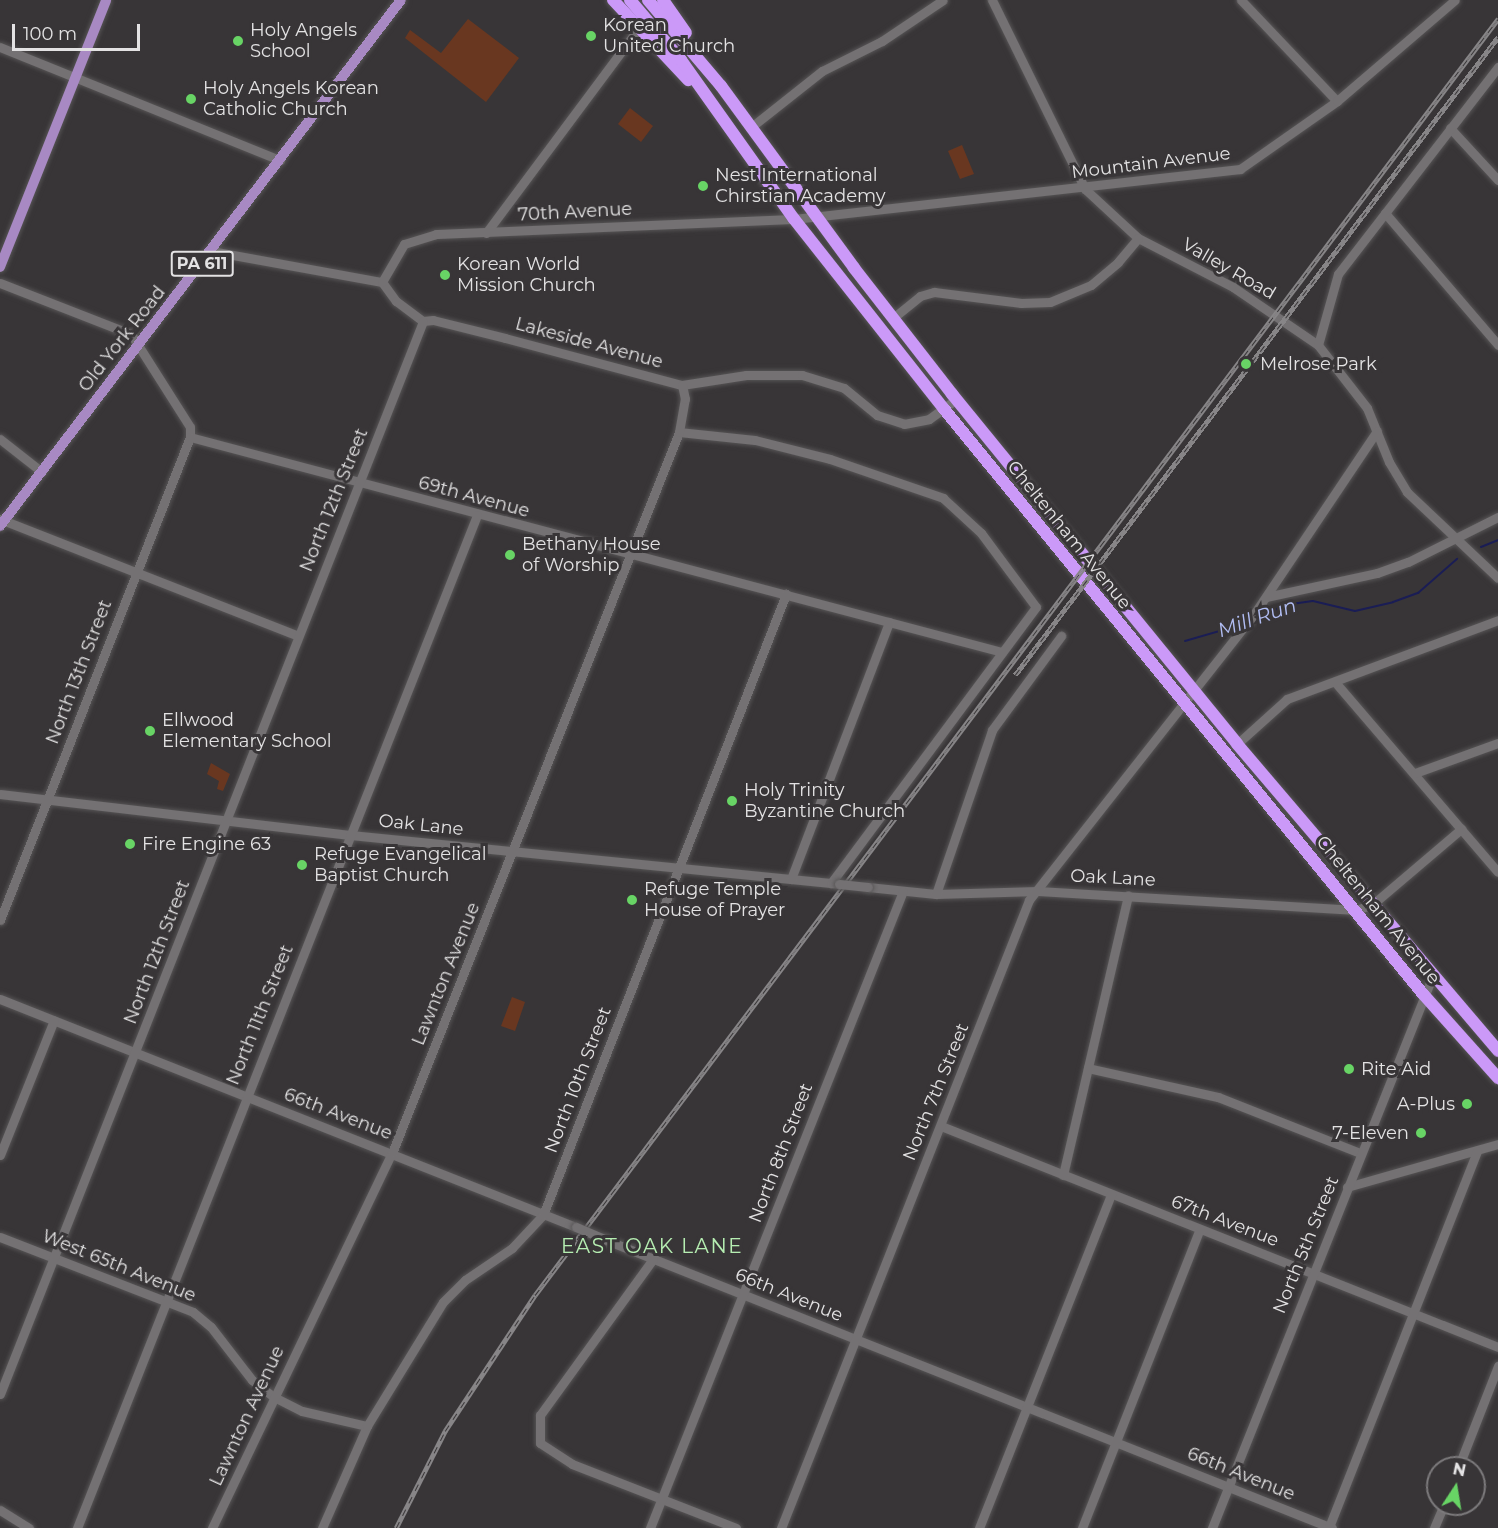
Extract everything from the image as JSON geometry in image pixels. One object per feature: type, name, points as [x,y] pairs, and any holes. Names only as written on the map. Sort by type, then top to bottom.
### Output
[{"type":"highway","points":[[613,0],[720,116]]},
{"type":"highway","name":"Cheltenham Avenue","points":[[630,0],[681,60],[794,219],[944,409],[1423,994],[1498,1078]]},
{"type":"highway","name":"Cheltenham Avenue","points":[[648,0],[722,86],[750,128],[893,318],[1133,612],[1192,690],[1498,1051]]},
{"type":"highway","points":[[663,0],[722,86]]},
{"type":"main road","points":[[0,267],[106,0]]},
{"type":"main road","name":"Old York Road","points":[[1,522],[42,472],[401,0]]},
{"type":"street","points":[[750,128],[822,70],[882,41],[943,0]]},
{"type":"street","name":"Valley Road","points":[[992,0],[1085,189],[1138,238],[1253,299],[1318,345],[1352,385],[1407,492],[1498,578]]},
{"type":"street","points":[[1241,0],[1337,101]]},
{"type":"street","name":"Mountain Avenue","points":[[794,219],[1085,189],[1240,170],[1337,101],[1455,0]]},
{"type":"street","points":[[486,233],[639,27]]},
{"type":"street","points":[[0,47],[280,160]]},
{"type":"street","points":[[1318,345],[1338,274],[1498,67]]},
{"type":"street","points":[[1450,128],[1498,180]]},
{"type":"street","points":[[1385,213],[1498,345]]},
{"type":"street","name":"70th Avenue","points":[[382,282],[404,244],[436,234],[794,219]]},
{"type":"street","points":[[893,318],[920,296],[934,292],[1022,303],[1050,302],[1091,285],[1118,262],[1138,238]]},
{"type":"street","points":[[211,251],[382,282]]},
{"type":"street","name":"Lakeside Avenue","points":[[382,282],[396,301],[423,321],[433,320],[682,385],[746,375],[802,375],[844,388],[878,415],[897,423],[924,421],[957,399]]},
{"type":"street","points":[[0,283],[131,334],[190,427],[190,437]]},
{"type":"street","name":"North 12th Street","points":[[0,1394],[423,321]]},
{"type":"street","name":"Lawnton Avenue","points":[[212,1528],[392,1153],[679,432],[685,399],[682,385]]},
{"type":"street","name":"North 7th Street","points":[[781,1528],[1029,900],[1185,704],[1192,690],[1244,628],[1377,431]]},
{"type":"street","points":[[679,432],[755,440],[819,456],[943,498],[981,533],[1036,607],[835,883]]},
{"type":"street","name":"69th Avenue","points":[[190,437],[477,515],[1002,652]]},
{"type":"street","name":"North 13th Street","points":[[0,920],[190,437]]},
{"type":"street","points":[[0,439],[42,472]]},
{"type":"street","name":"North 11th Street","points":[[77,1528],[477,515]]},
{"type":"street","points":[[1266,597],[1377,573],[1456,539],[1498,517]]},
{"type":"street","points":[[1,522],[298,636]]},
{"type":"street","name":"North 10th Street","points":[[322,1528],[367,1426],[443,1302],[465,1280],[512,1248],[543,1215],[786,594]]},
{"type":"street","points":[[1237,744],[1287,699],[1498,620]]},
{"type":"street","points":[[791,879],[889,622]]},
{"type":"street","points":[[936,894],[992,730],[1061,636]]},
{"type":"street","points":[[1335,682],[1498,872]]},
{"type":"street","points":[[1415,773],[1498,743]]},
{"type":"street","name":"Oak Lane","points":[[0,794],[227,818],[350,835],[936,894],[1038,891],[1356,910]]},
{"type":"street","points":[[1356,910],[1373,904],[1461,829]]},
{"type":"street","name":"North 8th Street","points":[[650,1528],[903,891]]},
{"type":"street","points":[[1063,1175],[1128,895]]},
{"type":"street","name":"North 5th Street","points":[[1212,1528],[1423,994],[1433,975]]},
{"type":"street","name":"66th Avenue","points":[[0,999],[1331,1527]]},
{"type":"street","points":[[0,1155],[54,1020]]},
{"type":"street","points":[[1088,1068],[1218,1097],[1360,1153]]},
{"type":"street","name":"67th Avenue","points":[[941,1126],[1498,1347]]},
{"type":"street","points":[[1347,1187],[1498,1144]]},
{"type":"street","points":[[1331,1527],[1477,1150]]},
{"type":"street","points":[[979,1528],[1111,1194]]},
{"type":"street","points":[[1082,1528],[1200,1229]]},
{"type":"street","name":"West 65th Avenue","points":[[0,1237],[166,1300],[202,1319],[245,1372],[273,1397],[302,1411],[367,1426]]},
{"type":"street","points":[[653,1259],[540,1415],[538,1430],[542,1444],[572,1464],[736,1528]]},
{"type":"street","points":[[1463,1456],[1498,1366]]},
{"type":"street","points":[[0,1510],[29,1528]]},
{"type":"shaded area","points":[[468,19],[519,58],[486,102],[405,38],[410,30],[441,53]]},
{"type":"shaded area","points":[[630,108],[653,126],[641,142],[618,124]]},
{"type":"shaded area","points":[[962,145],[974,174],[960,179],[948,151]]},
{"type":"shaded area","points":[[211,763],[230,774],[223,791],[217,789],[219,781],[207,774]]},
{"type":"shaded area","points":[[512,997],[525,1002],[515,1031],[501,1026]]},
{"type":"waterway","name":"Mill Run","points":[[1481,547],[1498,540]]},
{"type":"waterway","name":"Mill Run","points":[[1254,621],[1284,605],[1313,601],[1355,611],[1393,602],[1418,593],[1457,559]]},
{"type":"waterway","name":"Mill Run","points":[[1185,641],[1240,625]]},
{"type":"railway","points":[[396,1528],[445,1431],[535,1295],[1498,19]]},
{"type":"railway","points":[[1015,675],[1498,37]]},
{"type":"place","name":"Korean United Church","points":[[591,36]]},
{"type":"place","name":"Holy Angels School","points":[[238,41]]},
{"type":"place","name":"Holy Angels Korean Catholic Church","points":[[191,99]]},
{"type":"place","name":"Nest International Chirstian Academy","points":[[703,186]]},
{"type":"place","name":"Korean World Mission Church","points":[[445,275]]},
{"type":"place","name":"Melrose Park","points":[[1246,364]]},
{"type":"place","name":"Bethany House of Worship","points":[[510,555]]},
{"type":"place","name":"Ellwood Elementary School","points":[[150,731]]},
{"type":"place","name":"Holy Trinity Byzantine Church","points":[[732,801]]},
{"type":"place","name":"Fire Engine 63","points":[[130,844]]},
{"type":"place","name":"Refuge Evangelical Baptist Church","points":[[302,865]]},
{"type":"place","name":"Refuge Temple House of Prayer","points":[[632,900]]},
{"type":"place","name":"Rite Aid","points":[[1349,1069]]},
{"type":"place","name":"A-Plus","points":[[1467,1104]]},
{"type":"place","name":"7-Eleven","points":[[1421,1133]]},
{"type":"district","name":"EAST OAK LANE","points":[[652,1246]]}]
